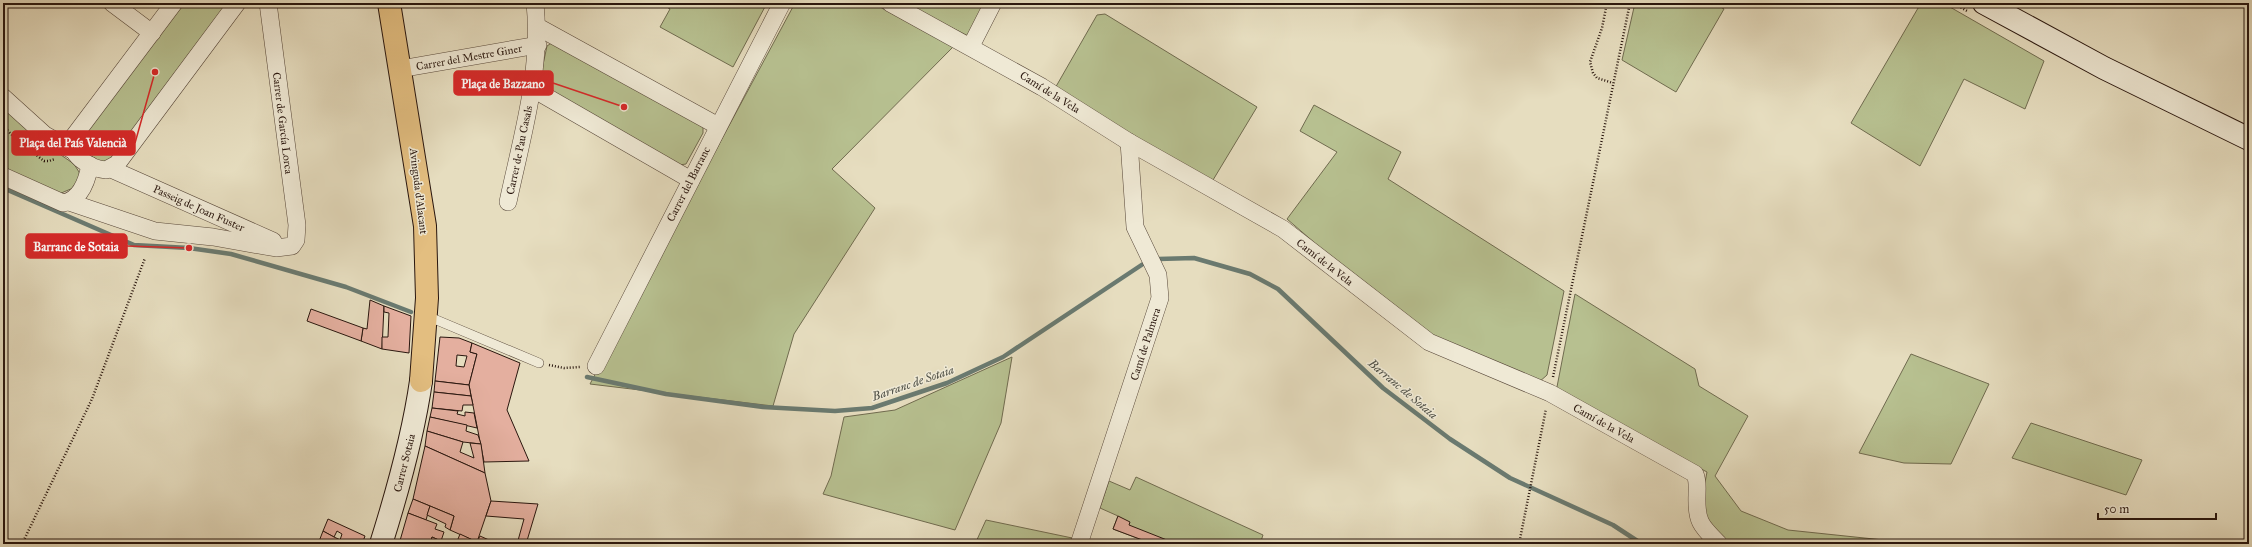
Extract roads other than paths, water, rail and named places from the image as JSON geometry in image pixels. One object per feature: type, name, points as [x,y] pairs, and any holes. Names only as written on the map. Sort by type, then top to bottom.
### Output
[{"type":"highway","name":"Avinguda d'Alacant","points":[[390,3],[424,226],[427,316],[421,381]]},
{"type":"main road","points":[[1984,3],[2104,68],[2249,139]]},
{"type":"main road","name":"Carrer Sotaia","points":[[381,544],[400,486],[412,434],[421,381]]},
{"type":"street","points":[[112,3],[152,33]]},
{"type":"street","points":[[74,151],[72,140],[74,136],[174,3]]},
{"type":"street","points":[[111,169],[117,164],[237,3]]},
{"type":"street","name":"Carrer de García Lorca","points":[[268,3],[296,225],[291,246]]},
{"type":"street","name":"Carrer de Pau Casals","points":[[508,202],[533,89],[538,45],[538,27],[535,3]]},
{"type":"street","name":"Carrer del Barranc","points":[[596,366],[782,3]]},
{"type":"street","name":"Camí de la Vela","points":[[890,3],[1042,87],[1129,142],[1283,229],[1429,342],[1550,393],[1695,474],[1698,480],[1697,517],[1702,528],[1719,544]]},
{"type":"street","points":[[970,46],[993,3]]},
{"type":"street","points":[[538,27],[718,126]]},
{"type":"street","name":"Carrer del Mestre Giner","points":[[400,69],[538,45]]},
{"type":"street","points":[[533,89],[691,180]]},
{"type":"street","points":[[3,97],[45,135],[74,151],[90,165],[84,185],[74,199],[69,202]]},
{"type":"street","name":"Camí de Palmera","points":[[1079,544],[1160,298],[1158,275],[1135,227],[1129,142]]},
{"type":"street","name":"Passeig de Joan Fuster","points":[[90,165],[100,169],[111,169],[291,246]]},
{"type":"street","points":[[3,176],[56,201],[69,202],[154,232],[213,237],[266,247],[291,246]]},
{"type":"lane","points":[[427,316],[539,363]]},
{"type":"waterway","name":"Barranc de Sotaia","points":[[3,188],[134,245],[189,248],[231,254],[346,287],[411,312]]},
{"type":"waterway","name":"Barranc de Sotaia","points":[[1158,259],[1194,258],[1250,274],[1278,289],[1383,388],[1450,439],[1510,478],[1613,525],[1642,544]]},
{"type":"waterway","name":"Barranc de Sotaia","points":[[587,377],[666,394],[763,407],[835,411],[872,408],[947,383],[1003,357],[1143,264]]},
{"type":"place","name":"Plaça del País Valencià","points":[[155,72]]},
{"type":"place","name":"Plaça de Bazzano","points":[[624,107]]},
{"type":"place","name":"Barranc de Sotaia","points":[[189,248]]}]
